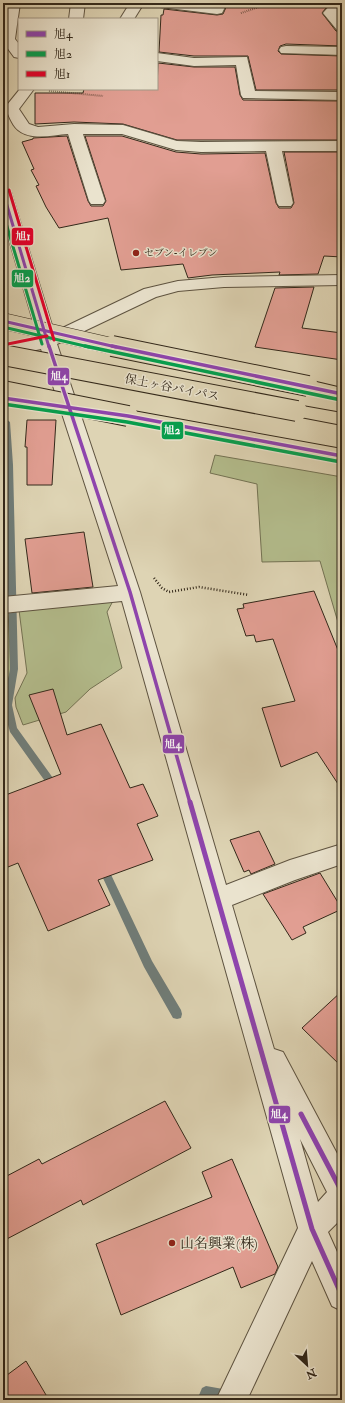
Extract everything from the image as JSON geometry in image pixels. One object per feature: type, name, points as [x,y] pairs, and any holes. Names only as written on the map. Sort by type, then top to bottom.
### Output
[{"type":"highway","points":[[3,321],[116,347],[342,394]]},
{"type":"highway","name":"保土ヶ谷バイパス","points":[[3,355],[342,419]]},
{"type":"highway","points":[[3,391],[342,456]]},
{"type":"highway","points":[[3,398],[128,416]]},
{"type":"street","points":[[13,3],[7,17],[8,39],[18,53]]},
{"type":"street","points":[[76,18],[78,3]]},
{"type":"street","points":[[128,18],[137,3]]},
{"type":"street","points":[[160,3],[219,7]]},
{"type":"street","points":[[342,3],[334,7],[330,13],[342,26]]},
{"type":"street","points":[[286,50],[342,51]]},
{"type":"street","points":[[158,57],[194,62],[242,60],[248,95],[342,96]]},
{"type":"street","points":[[26,90],[7,110],[23,127],[36,132],[74,129],[123,130],[176,145],[201,147],[342,146]]},
{"type":"street","points":[[74,129],[97,201]]},
{"type":"street","points":[[273,146],[285,203]]},
{"type":"street","points":[[3,192],[48,342],[130,592],[312,1229],[342,1296]]},
{"type":"street","points":[[3,351],[48,342],[150,293],[178,286],[224,282],[342,280]]},
{"type":"street","points":[[3,605],[130,592]]},
{"type":"street","points":[[217,900],[290,870],[342,854]]},
{"type":"street","points":[[250,1013],[342,1192]]},
{"type":"street","points":[[231,1400],[312,1229],[342,1197]]},
{"type":"path","points":[[219,7],[241,13],[250,12],[270,3]]},
{"type":"path","points":[[46,90],[103,96]]},
{"type":"path","points":[[122,570],[140,569],[147,572],[162,588],[169,592],[199,587],[249,594]]},
{"type":"green space","points":[[215,455],[342,477],[342,636],[320,561],[262,562],[257,484],[210,473]]},
{"type":"green space","points":[[113,601],[107,612],[122,668],[90,689],[66,712],[23,725],[16,707],[15,698],[27,673],[19,610]]},
{"type":"green space","points":[[8,611],[11,671],[3,698],[3,612]]},
{"type":"building","points":[[228,3],[330,3],[322,13],[336,31],[342,32],[342,46],[286,44],[280,46],[278,51],[281,54],[342,56],[342,90],[256,90],[248,56],[194,56],[159,52],[161,15],[163,15],[164,9],[217,15],[223,14]]},
{"type":"building","points":[[158,63],[194,67],[235,67],[240,95],[243,100],[342,101],[342,140],[177,140],[123,124],[74,122],[35,124],[35,93],[83,93],[84,90],[158,90]]},
{"type":"building","points":[[67,136],[88,201],[91,206],[103,206],[106,201],[85,136],[122,136],[176,152],[201,154],[265,153],[276,203],[279,208],[291,208],[294,203],[284,152],[342,152],[342,257],[324,256],[318,274],[279,275],[280,272],[212,275],[188,278],[183,264],[121,270],[108,218],[59,228],[46,207],[36,186],[39,185],[31,170],[34,169],[22,142],[33,138]]},
{"type":"building","points":[[314,287],[302,328],[342,333],[342,360],[255,347],[275,288]]},
{"type":"building","points":[[27,420],[56,420],[52,485],[27,485],[27,447],[25,447]]},
{"type":"building","points":[[84,532],[93,587],[32,593],[25,539]]},
{"type":"building","points":[[314,591],[342,660],[342,790],[317,752],[281,767],[262,708],[295,701],[273,639],[256,642],[254,635],[246,636],[237,609],[244,608],[243,604]]},
{"type":"building","points":[[53,689],[67,735],[101,724],[130,788],[143,784],[158,816],[137,824],[153,860],[98,880],[110,905],[48,931],[18,863],[3,869],[3,796],[61,774],[29,695]]},
{"type":"building","points":[[259,831],[275,864],[251,874],[249,870],[244,872],[230,840]]},
{"type":"building","points":[[320,873],[342,909],[303,927],[306,933],[292,940],[263,894]]},
{"type":"building","points":[[342,991],[342,1067],[302,1028]]},
{"type":"building","points":[[165,1101],[191,1148],[83,1205],[81,1200],[3,1241],[3,1178],[39,1159],[42,1164]]},
{"type":"building","points":[[232,1159],[278,1267],[275,1274],[241,1288],[233,1267],[121,1315],[96,1244],[212,1197],[202,1172]]},
{"type":"building","points":[[26,1361],[49,1400],[3,1400],[3,1378]]},
{"type":"waterway","points":[[6,422],[9,465],[14,669],[7,705],[13,729],[55,788]]},
{"type":"waterway","points":[[102,865],[148,964],[177,1014]]},
{"type":"waterway","points":[[203,1400],[206,1392],[219,1393]]},
{"type":"transit line","name":"旭1","points":[[9,190],[54,340]]},
{"type":"transit line","name":"旭4","points":[[3,192],[51,353],[130,592],[312,1229],[342,1296]]},
{"type":"transit line","name":"旭2","points":[[3,213],[42,344]]},
{"type":"transit line","name":"旭4","points":[[3,321],[115,347],[342,394]]},
{"type":"transit line","name":"旭2","points":[[3,327],[114,353],[341,400]]},
{"type":"transit line","name":"旭1","points":[[3,345],[47,336]]},
{"type":"transit line","name":"旭4","points":[[3,398],[128,416],[342,456]]},
{"type":"transit line","name":"旭2","points":[[3,404],[127,422],[341,462]]},
{"type":"transit line","name":"旭4","points":[[301,1114],[342,1192]]},
{"type":"place","name":"セブン-イレブン","points":[[136,253]]},
{"type":"place","name":"山名興業(株)","points":[[172,1243]]}]
